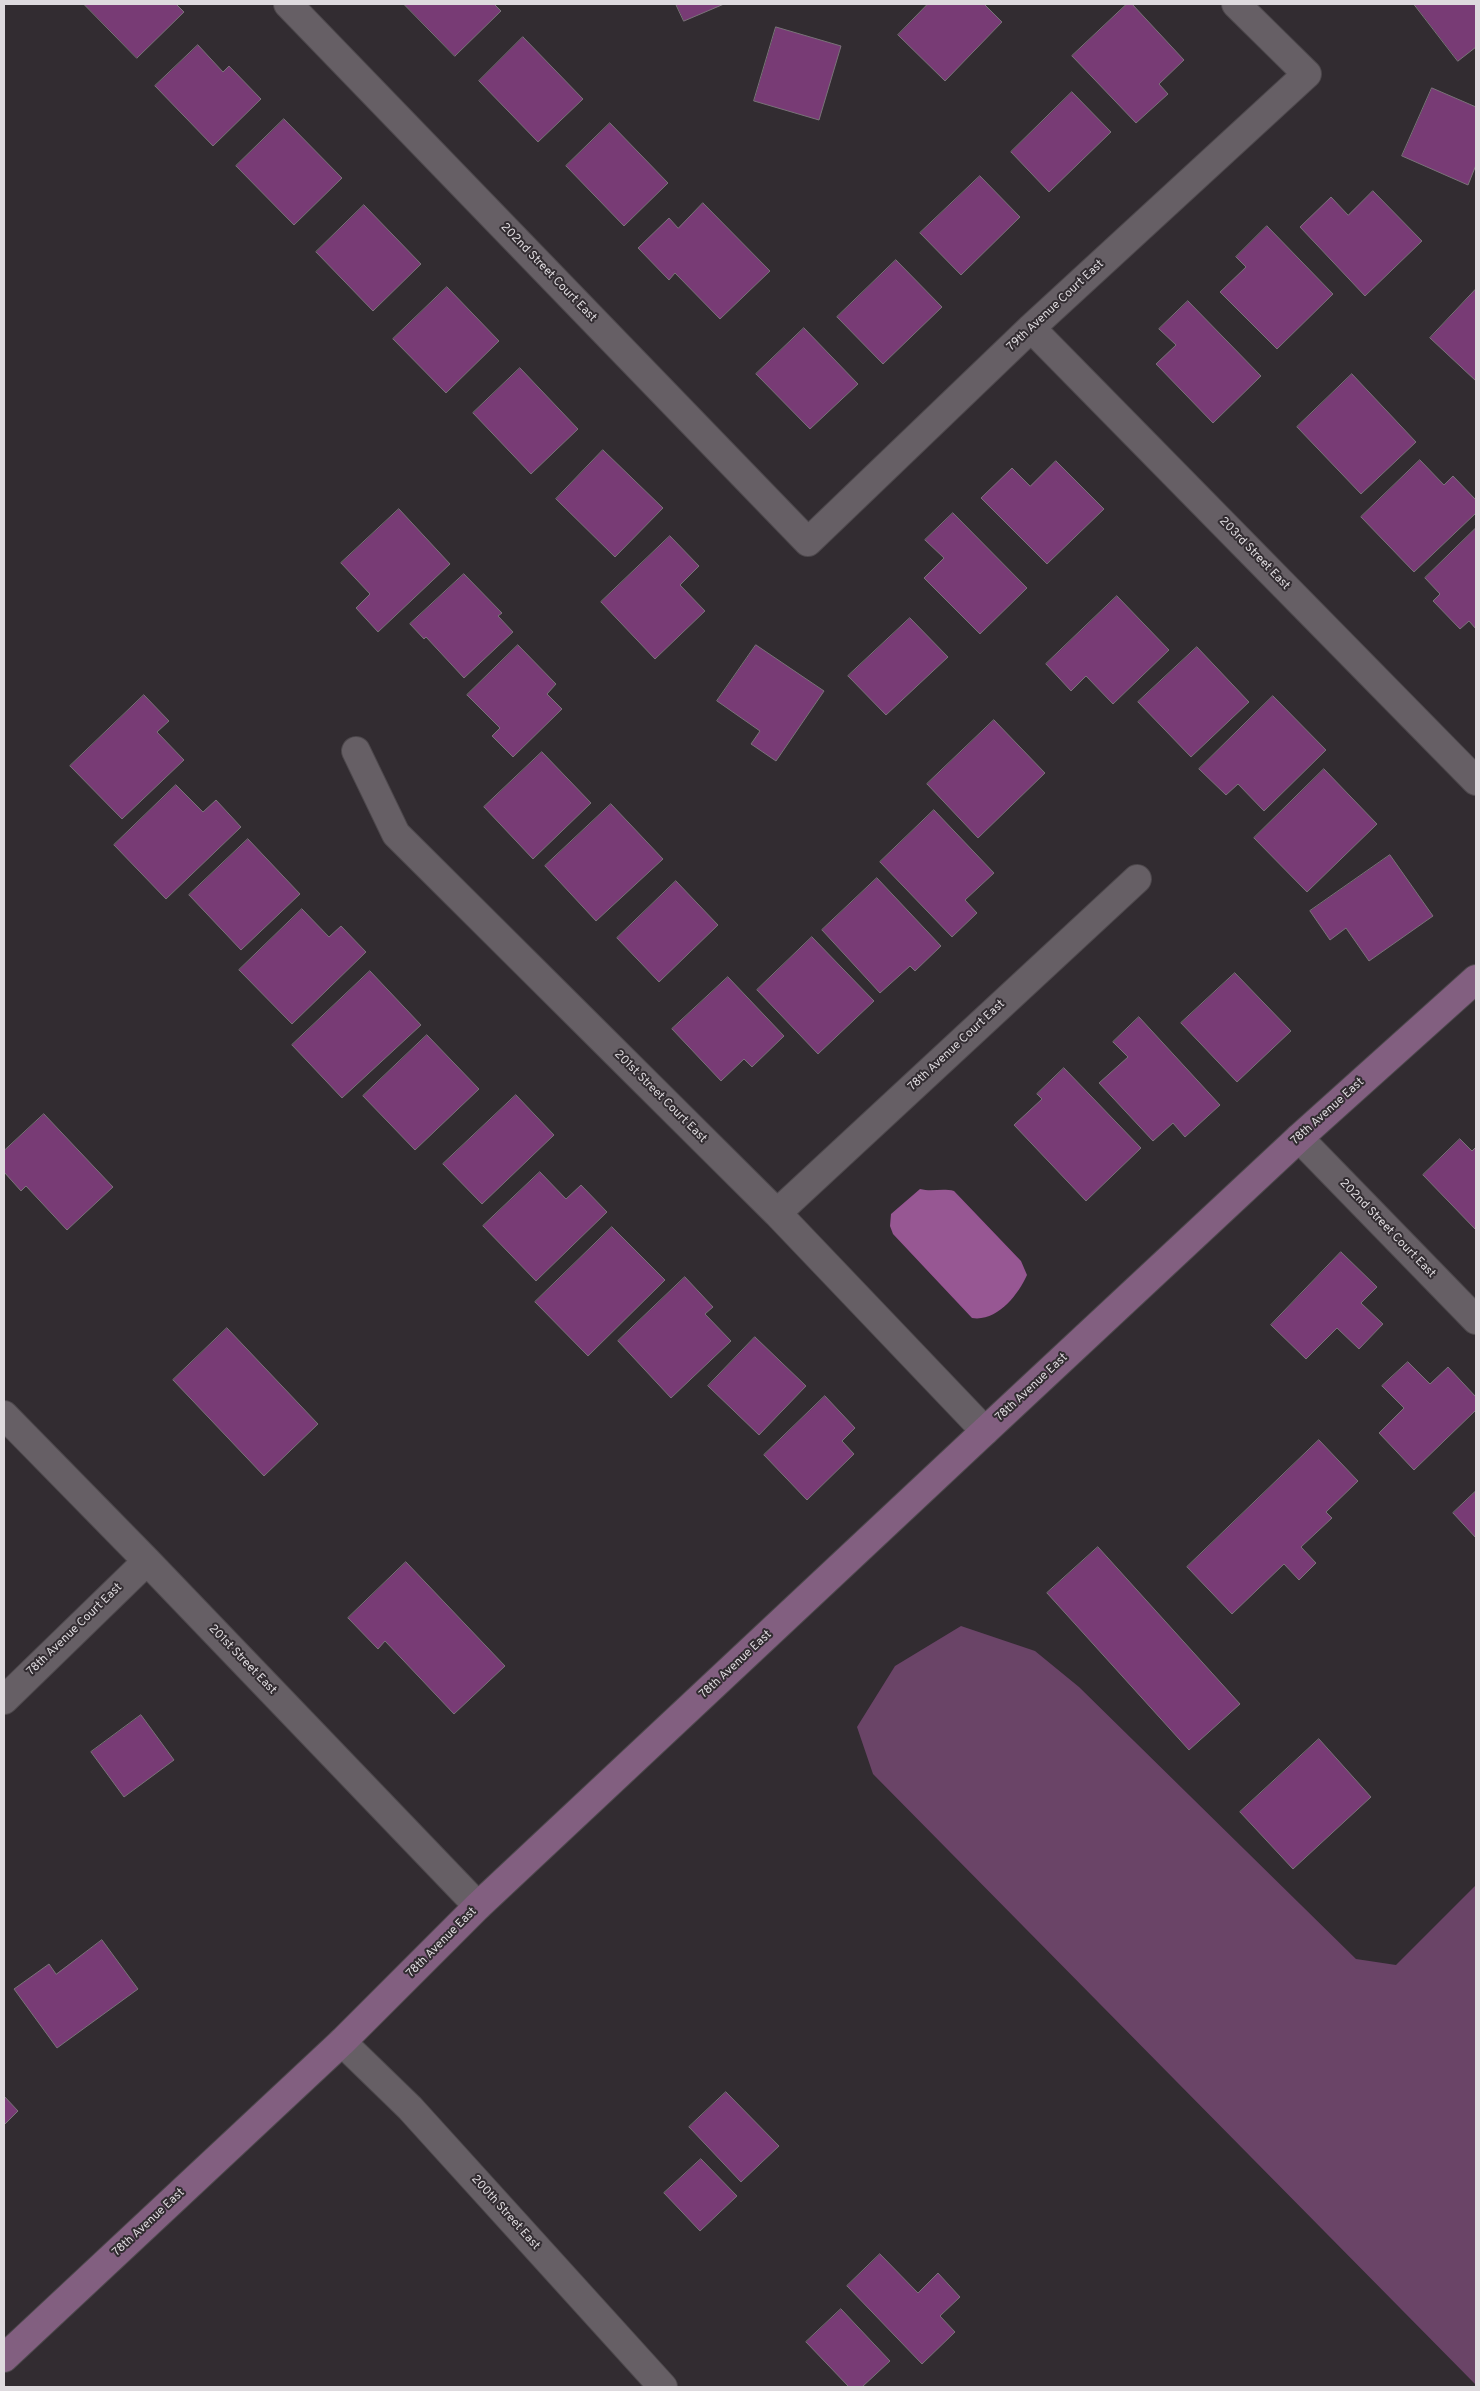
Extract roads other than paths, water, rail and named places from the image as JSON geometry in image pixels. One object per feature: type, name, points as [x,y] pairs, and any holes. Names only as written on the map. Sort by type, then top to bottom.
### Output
[{"type":"street","name":"202nd Street Court East","points":[[288,4],[808,542]]},
{"type":"street","name":"79th Avenue Court East","points":[[808,542],[1032,328],[1307,74],[1236,4]]},
{"type":"street","name":"203rd Street East","points":[[1032,328],[1476,781]]},
{"type":"street","name":"201st Street Court East","points":[[356,750],[396,834],[777,1213],[985,1431]]},
{"type":"street","name":"78th Avenue Court East","points":[[777,1213],[1137,879]]},
{"type":"street","name":"78th Avenue East","points":[[4,2358],[342,2042],[478,1906],[985,1431],[1299,1138],[1476,979]]},
{"type":"street","name":"202nd Street Court East","points":[[1299,1138],[1474,1313]]},
{"type":"street","name":"201st Street East","points":[[4,1415],[478,1906]]},
{"type":"street","name":"78th Avenue Court East","points":[[4,1700],[147,1561]]},
{"type":"street","name":"200th Street East","points":[[342,2042],[410,2108],[663,2387]]}]
